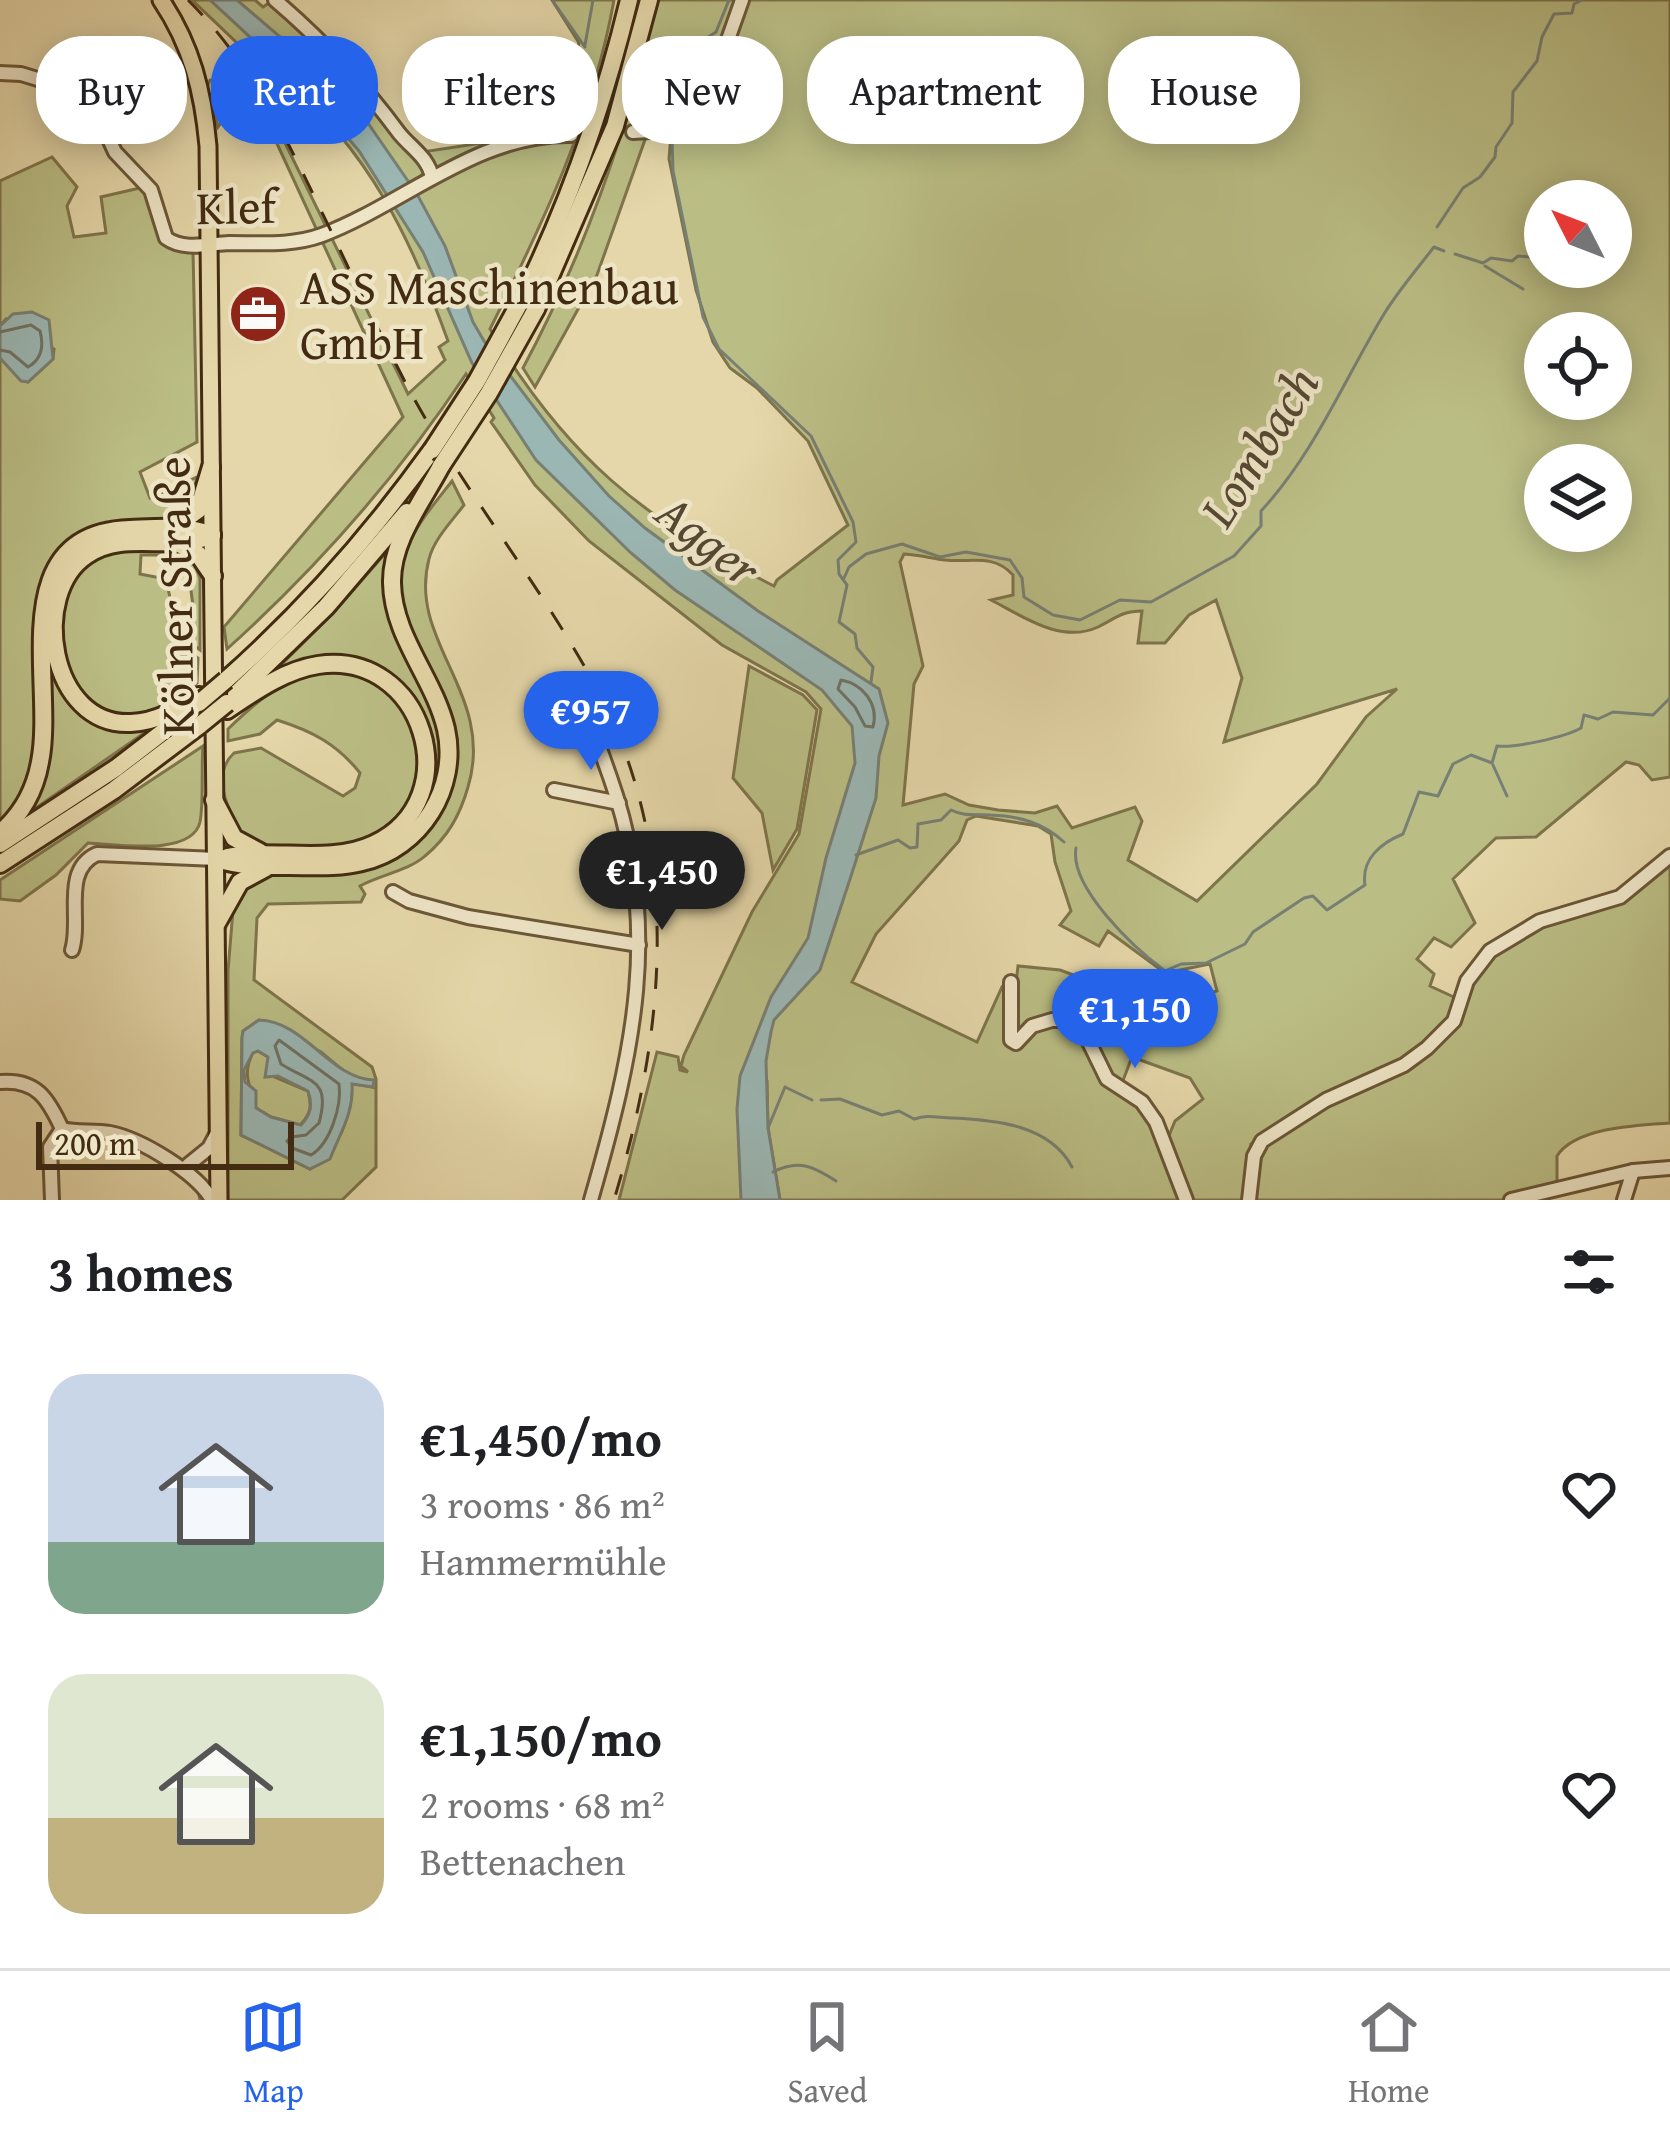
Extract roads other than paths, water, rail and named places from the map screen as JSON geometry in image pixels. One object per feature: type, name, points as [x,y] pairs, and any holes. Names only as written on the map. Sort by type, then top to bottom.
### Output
[{"type":"highway","points":[[529,303],[598,122],[629,0]]},
{"type":"highway","points":[[214,800],[234,838],[266,859],[336,866],[373,860],[408,839],[437,804],[448,766],[446,730],[400,626],[392,576],[402,538],[436,458],[477,381],[529,303],[615,126],[649,0]]},
{"type":"highway","points":[[0,844],[116,768],[226,680],[315,595],[436,458]]},
{"type":"highway","points":[[227,706],[326,608],[436,458]]},
{"type":"highway","points":[[171,535],[198,510],[211,467]]},
{"type":"highway","points":[[199,700],[160,717],[120,723],[80,705],[59,668],[58,602],[77,562],[111,544],[198,530],[212,535]]},
{"type":"highway","points":[[0,833],[25,803],[40,765],[43,611],[56,567],[71,550],[99,534],[171,535],[198,554],[213,576]]},
{"type":"highway","points":[[0,864],[114,790],[227,706],[299,670],[327,664],[354,666],[401,692],[425,736],[428,762],[422,791],[407,817],[383,839],[351,852],[237,866],[217,859]]},
{"type":"highway","points":[[218,923],[240,882],[266,859]]},
{"type":"main road","name":"Kölner Straße","points":[[161,0],[191,56],[205,109],[218,923],[216,1200]]},
{"type":"street","points":[[275,0],[363,85],[430,166],[432,178]]},
{"type":"street","points":[[729,36],[742,0]]},
{"type":"street","name":"Klef","points":[[0,73],[36,77]]},
{"type":"street","name":"Klef","points":[[112,144],[151,190],[166,238],[181,245],[279,244],[316,237],[432,178],[519,144]]},
{"type":"street","points":[[564,688],[587,713],[619,803],[634,878],[639,945],[629,1057],[590,1200]]},
{"type":"street","points":[[554,790],[619,803]]},
{"type":"street","points":[[72,950],[76,875],[92,856],[217,859]]},
{"type":"street","points":[[1249,1200],[1254,1156],[1262,1142],[1326,1100],[1403,1065],[1427,1048],[1454,1021],[1468,981],[1490,951],[1540,921],[1620,897],[1670,856]]},
{"type":"street","points":[[393,892],[409,901],[468,916],[639,945]]},
{"type":"street","points":[[1011,982],[1011,1040],[1016,1042],[1032,1026],[1052,1019],[1086,1036],[1108,1079],[1142,1102],[1156,1122],[1186,1200]]},
{"type":"street","points":[[0,1082],[16,1081],[40,1090],[62,1129]]},
{"type":"street","points":[[62,1129],[109,1133],[182,1165],[216,1200]]},
{"type":"street","points":[[52,1200],[50,1147],[62,1129]]},
{"type":"street","points":[[182,1165],[209,1148],[218,1130]]},
{"type":"street","points":[[182,1165],[208,1166],[219,1172]]},
{"type":"street","points":[[1514,1199],[1633,1171],[1670,1168]]},
{"type":"street","points":[[1624,1200],[1633,1171]]},
{"type":"water","points":[[210,0],[237,0],[279,36],[249,36]]},
{"type":"water","points":[[378,138],[445,246],[484,341],[559,440],[609,496],[758,611],[879,689],[888,723],[879,756],[876,798],[820,970],[774,1020],[771,1032],[766,1061],[768,1128],[780,1200],[741,1200],[740,1076],[771,997],[808,938],[855,763],[852,726],[822,690],[675,590],[631,553],[536,460],[472,363],[423,252],[353,144],[378,144]]},
{"type":"water","points":[[32,312],[49,320],[53,359],[28,382],[21,381],[0,358],[0,326],[13,314]]},
{"type":"water","points":[[259,1020],[275,1023],[344,1070],[374,1080],[373,1087],[352,1084],[349,1114],[330,1159],[310,1169],[241,1135],[243,1031]],"holes":[[[253,1053],[268,1057],[265,1077],[278,1076],[308,1091],[310,1109],[301,1125],[256,1108],[256,1091],[245,1082],[244,1070]]]},
{"type":"waterway","points":[[552,0],[577,36]]},
{"type":"waterway","points":[[587,36],[593,0]]},
{"type":"waterway","points":[[710,36],[716,32],[729,0]]},
{"type":"waterway","name":"Lombach","points":[[1437,227],[1463,188],[1480,177],[1495,157],[1512,123],[1513,92],[1537,61],[1554,14],[1572,13],[1574,4],[1582,0]]},
{"type":"waterway","points":[[672,144],[673,171],[703,317],[719,349],[811,436],[853,522],[856,542],[838,560],[839,574],[847,585],[839,622],[855,634],[857,648],[873,667],[871,682]]},
{"type":"waterway","name":"Lombach","points":[[844,578],[849,567],[866,554],[902,544],[940,557],[966,552],[1010,560],[1022,578],[1024,597],[1053,615],[1080,620],[1120,600],[1151,602],[1234,556],[1261,526],[1261,511],[1313,441],[1389,305],[1434,247],[1444,251]]},
{"type":"waterway","points":[[1455,254],[1483,263],[1491,258],[1512,261],[1524,256]]},
{"type":"waterway","points":[[1485,266],[1523,289]]},
{"type":"waterway","points":[[1076,848],[1077,864],[1093,898],[1137,948],[1165,971],[1181,964],[1206,963],[1245,944],[1253,932],[1304,898],[1313,896],[1327,910],[1365,885],[1366,867],[1374,853],[1403,834],[1419,792],[1438,796],[1453,764],[1471,755],[1492,763],[1497,746],[1564,735],[1581,728],[1584,715],[1598,719],[1613,712],[1653,715],[1670,698]]},
{"type":"waterway","points":[[1493,765],[1507,796]]},
{"type":"waterway","points":[[856,855],[898,840],[917,847],[918,824],[941,820],[951,810],[1021,819],[1064,842]]},
{"type":"waterway","points":[[768,1128],[785,1087],[812,1100]]},
{"type":"waterway","points":[[821,1100],[840,1099],[882,1115],[899,1111],[914,1119],[929,1116],[1004,1123],[1050,1142],[1072,1167]]},
{"type":"waterway","points":[[773,1172],[805,1166],[836,1181]]},
{"type":"waterway","points":[[199,1195],[200,1200]]},
{"type":"railway","points":[[188,0],[233,53],[269,109],[424,416],[565,634],[618,735],[640,800],[657,932],[646,1066],[614,1200]]},
{"type":"place","name":"ASS Maschinenbau GmbH","points":[[258,314]]},
{"type":"water label","name":"Agger","points":[[709,539]]}]
